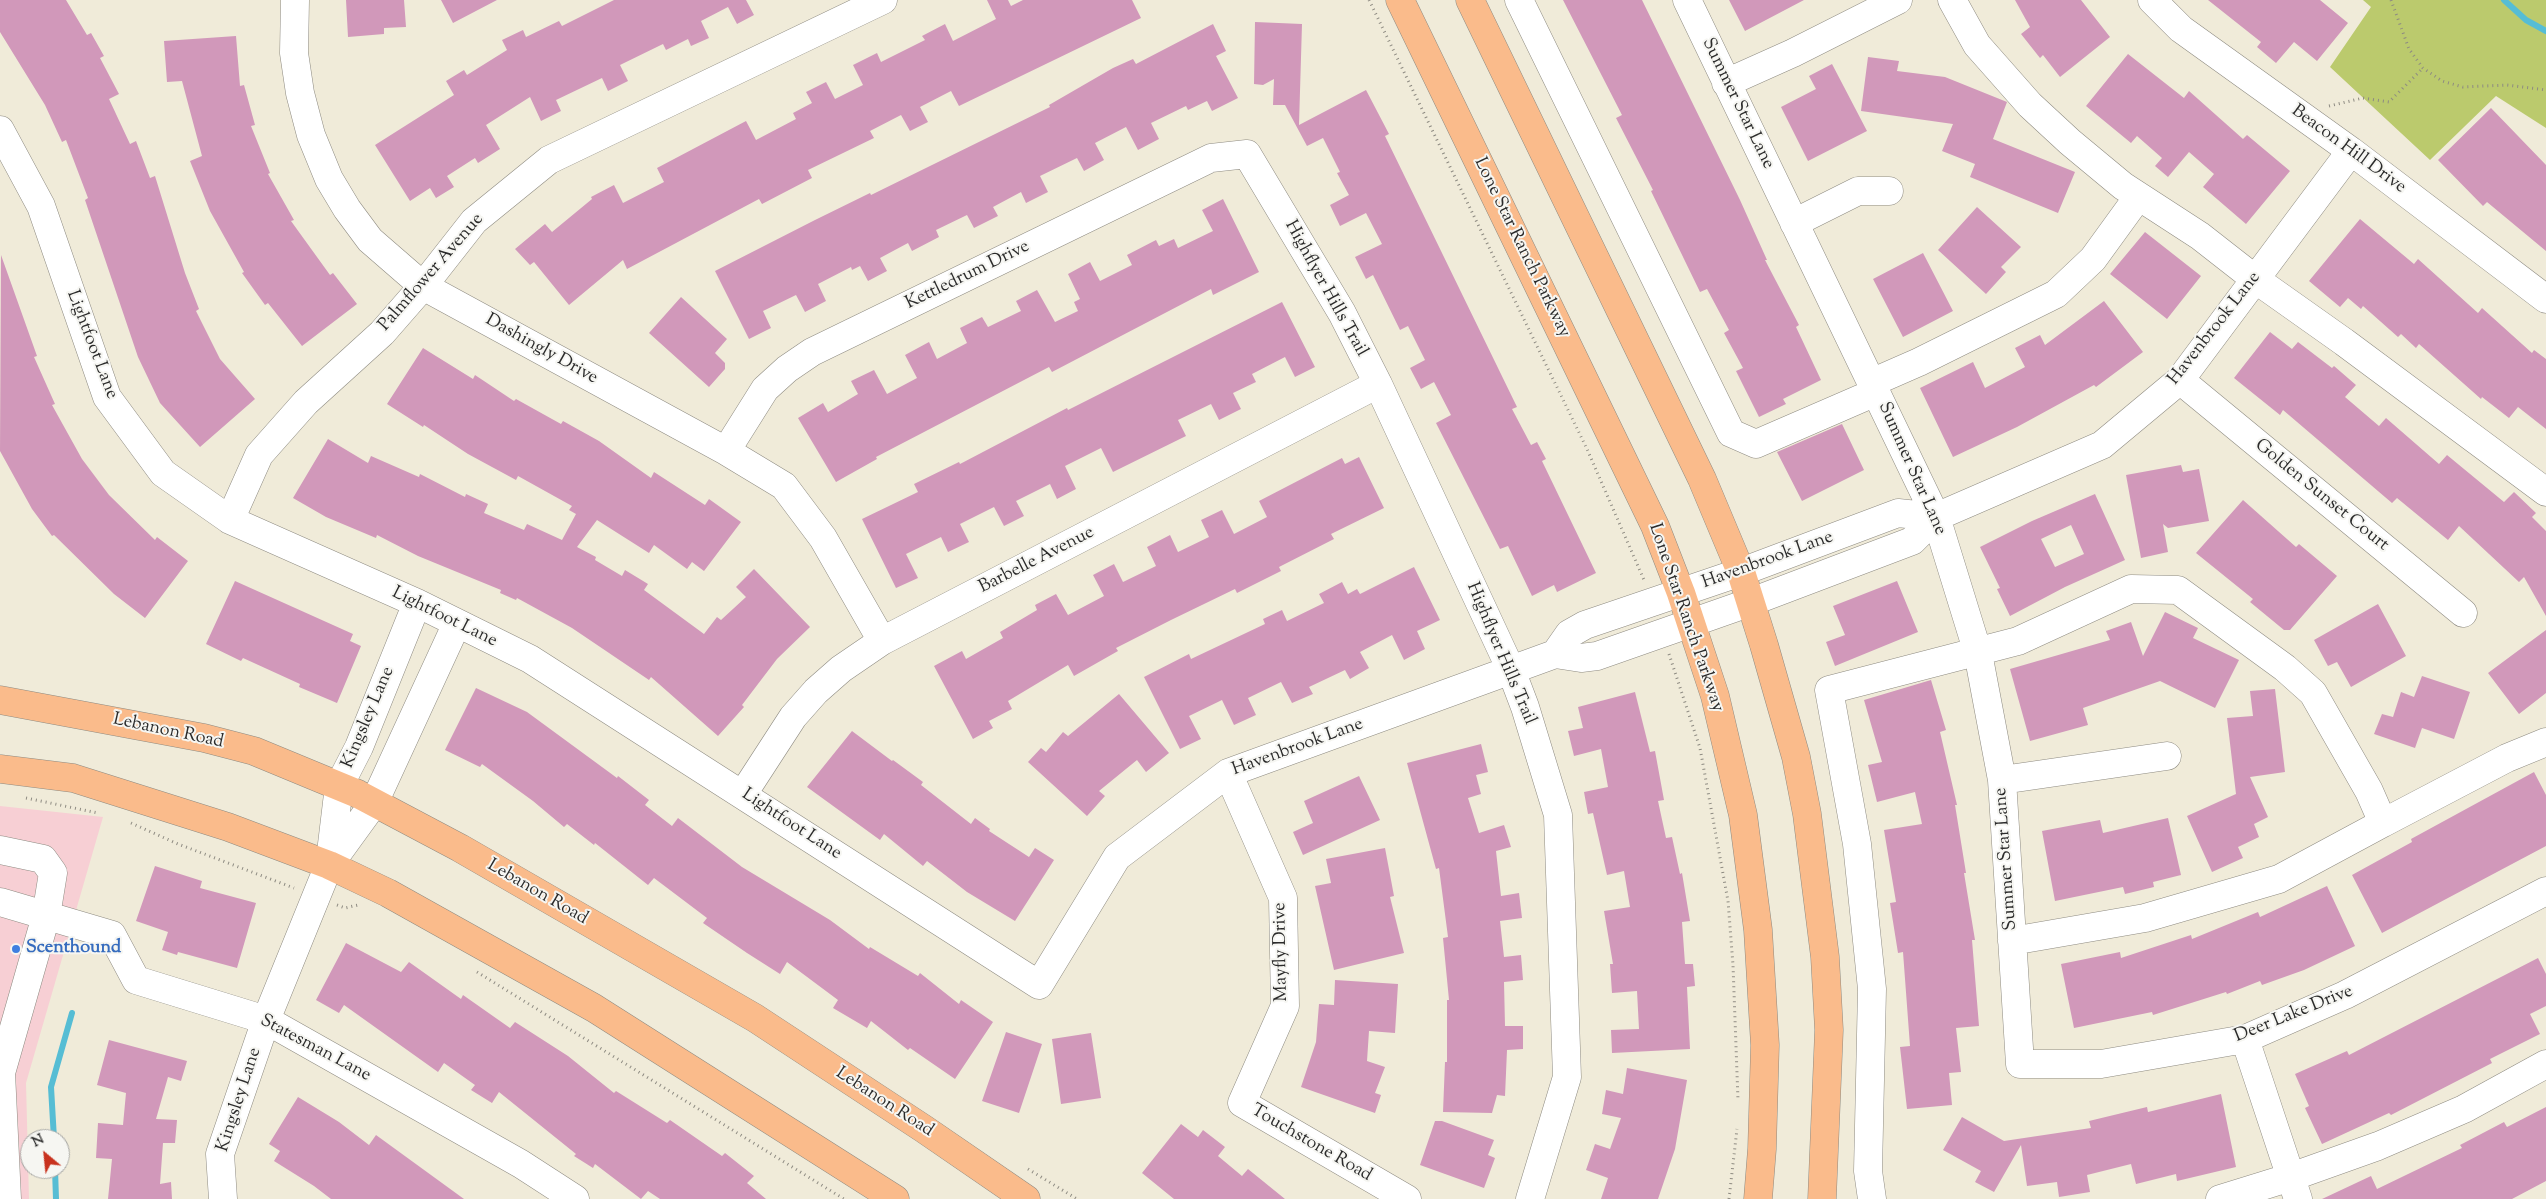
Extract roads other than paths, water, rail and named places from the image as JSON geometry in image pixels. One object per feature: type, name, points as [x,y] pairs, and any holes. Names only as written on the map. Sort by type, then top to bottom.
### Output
[{"type":"main road","name":"Lone Star Ranch Parkway","points":[[1400,0],[1655,526],[1681,593],[1715,696],[1734,769],[1752,873],[1762,983],[1765,1045],[1763,1130],[1758,1199]]},
{"type":"main road","points":[[1470,0],[1686,445],[1741,572],[1751,602],[1796,757],[1817,881],[1825,957],[1829,1030],[1822,1199]]},
{"type":"main road","name":"Lebanon Road","points":[[0,700],[204,738],[254,751],[339,786],[374,803],[469,853],[755,1018],[924,1128],[1026,1199]]},
{"type":"main road","points":[[0,768],[73,778],[228,826],[329,865],[388,893],[594,1008],[895,1199]]},
{"type":"street","name":"Dashingly Drive","points":[[295,0],[294,53],[300,93],[311,135],[329,178],[347,209],[370,240],[423,286],[726,451],[784,486],[823,538],[882,641]]},
{"type":"street","name":"Palmflower Avenue","points":[[230,520],[259,455],[306,402],[382,333],[423,286],[474,221],[549,160],[883,0]]},
{"type":"street","points":[[1519,0],[1731,433],[1756,444],[1873,388],[1919,362],[2056,294],[2092,259],[2138,197]]},
{"type":"street","name":"Summer Star Lane","points":[[1687,0],[1936,517],[1978,653],[2002,780],[2020,1064]]},
{"type":"street","points":[[1726,82],[1898,0]]},
{"type":"street","points":[[1952,0],[1977,45],[2030,105],[2070,142],[2138,197],[2200,236],[2255,279],[2344,342],[2546,492]]},
{"type":"street","name":"Beacon Hill Drive","points":[[2152,0],[2181,29],[2351,151],[2546,299]]},
{"type":"street","name":"Lightfoot Lane","points":[[0,130],[41,206],[107,397],[163,473],[230,520],[417,603],[530,659],[743,794],[1039,986]]},
{"type":"street","name":"Havenbrook Lane","points":[[1039,986],[1117,857],[1228,772],[1555,654],[1581,658],[1597,656],[1751,602],[1912,541],[1936,517],[2102,445],[2180,380],[2351,151]]},
{"type":"street","name":"Highflyer Hills Trail","points":[[1247,154],[1342,313],[1378,384],[1511,670],[1525,707],[1558,815],[1567,1077],[1530,1199]]},
{"type":"street","name":"Kettledrum Drive","points":[[726,451],[765,389],[787,369],[812,352],[1211,158],[1247,154]]},
{"type":"street","points":[[1794,223],[1858,191],[1889,191]]},
{"type":"street","name":"Golden Sunset Court","points":[[2180,380],[2463,613]]},
{"type":"street","name":"Barbelle Avenue","points":[[743,794],[794,718],[816,691],[842,669],[882,641],[1378,384]]},
{"type":"street","name":"Havenbrook Lane","points":[[1555,654],[1569,634],[1585,625],[1741,572],[1898,513],[1936,517]]},
{"type":"street","points":[[1872,1199],[1868,1171],[1872,989],[1857,844],[1829,690],[1978,653],[2018,641],[2131,589],[2178,590],[2285,668],[2313,693],[2369,791],[2383,823]]},
{"type":"street","name":"Kingsley Lane","points":[[329,865],[339,786],[359,747],[417,603]]},
{"type":"street","name":"Kingsley Lane","points":[[223,1199],[220,1154],[266,1020],[329,865],[374,803],[457,623]]},
{"type":"street","points":[[2012,941],[2145,918],[2279,879],[2506,758],[2546,742]]},
{"type":"street","points":[[2002,780],[2167,756]]},
{"type":"street","name":"Mayfly Drive","points":[[1228,772],[1282,898],[1285,1006],[1242,1103]]},
{"type":"street","points":[[0,850],[43,860],[53,873],[46,916],[1,1073],[6,1199]]},
{"type":"street","name":"Deer Lake Drive","points":[[2020,1064],[2101,1064],[2245,1039],[2345,995],[2546,891]]},
{"type":"street","name":"Statesman Lane","points":[[0,902],[112,936],[136,980],[266,1020],[521,1164],[575,1199]]},
{"type":"street","points":[[2245,1039],[2294,1188]]},
{"type":"street","points":[[2220,1199],[2294,1188],[2378,1146],[2464,1108],[2546,1064]]},
{"type":"street","name":"Touchstone Road","points":[[1242,1103],[1407,1199]]},
{"type":"waterway","points":[[2504,0],[2526,20],[2546,31]]},
{"type":"waterway","points":[[53,1129],[51,1087],[72,1013]]},
{"type":"waterway","points":[[55,1179],[56,1199]]},
{"type":"place","name":"Scenthound","points":[[16,949]]}]
